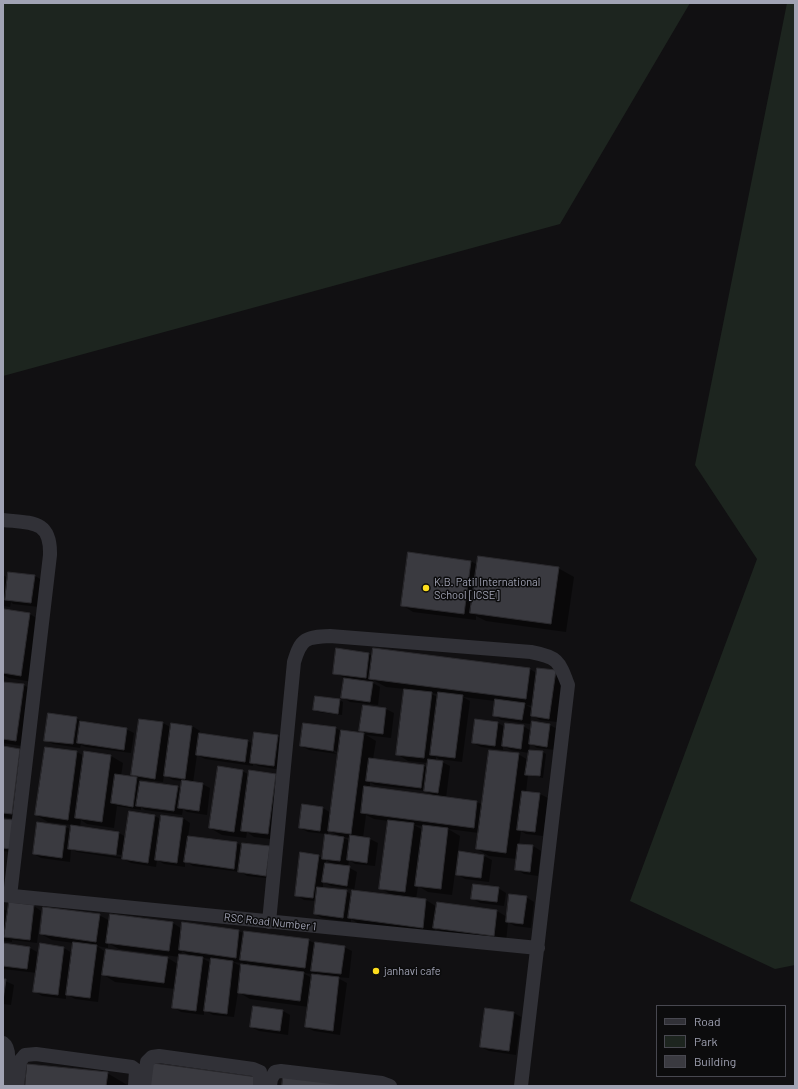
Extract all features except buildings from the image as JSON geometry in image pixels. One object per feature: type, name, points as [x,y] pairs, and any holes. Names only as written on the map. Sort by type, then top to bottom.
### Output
[{"type":"street","points":[[3,520],[28,522],[40,526],[47,532],[50,543],[48,571],[6,896]]},
{"type":"street","points":[[269,922],[294,662],[298,650],[305,640],[313,637],[330,636],[531,652],[546,655],[557,661],[568,685],[521,1086]]},
{"type":"street","name":"RSC Road Number 1","points":[[6,896],[538,948]]},
{"type":"street","points":[[3,1043],[6,1045],[9,1054],[5,1086]]},
{"type":"street","points":[[16,1086],[20,1061],[25,1056],[36,1054],[132,1067],[136,1070],[135,1086]]},
{"type":"street","points":[[144,1086],[147,1062],[152,1057],[159,1056],[253,1069],[260,1072],[260,1086]]},
{"type":"street","points":[[270,1086],[270,1079],[275,1072],[281,1071],[382,1083],[390,1086]]},
{"type":"green space","points":[[3,3],[690,3],[560,224],[3,376]]},
{"type":"green space","points":[[787,3],[795,3],[795,965],[775,969],[630,901],[757,559],[695,465]]},
{"type":"place","name":"K.B. Patil International School [ICSE]","points":[[426,588]]},
{"type":"place","name":"janhavi cafe","points":[[376,971]]}]
